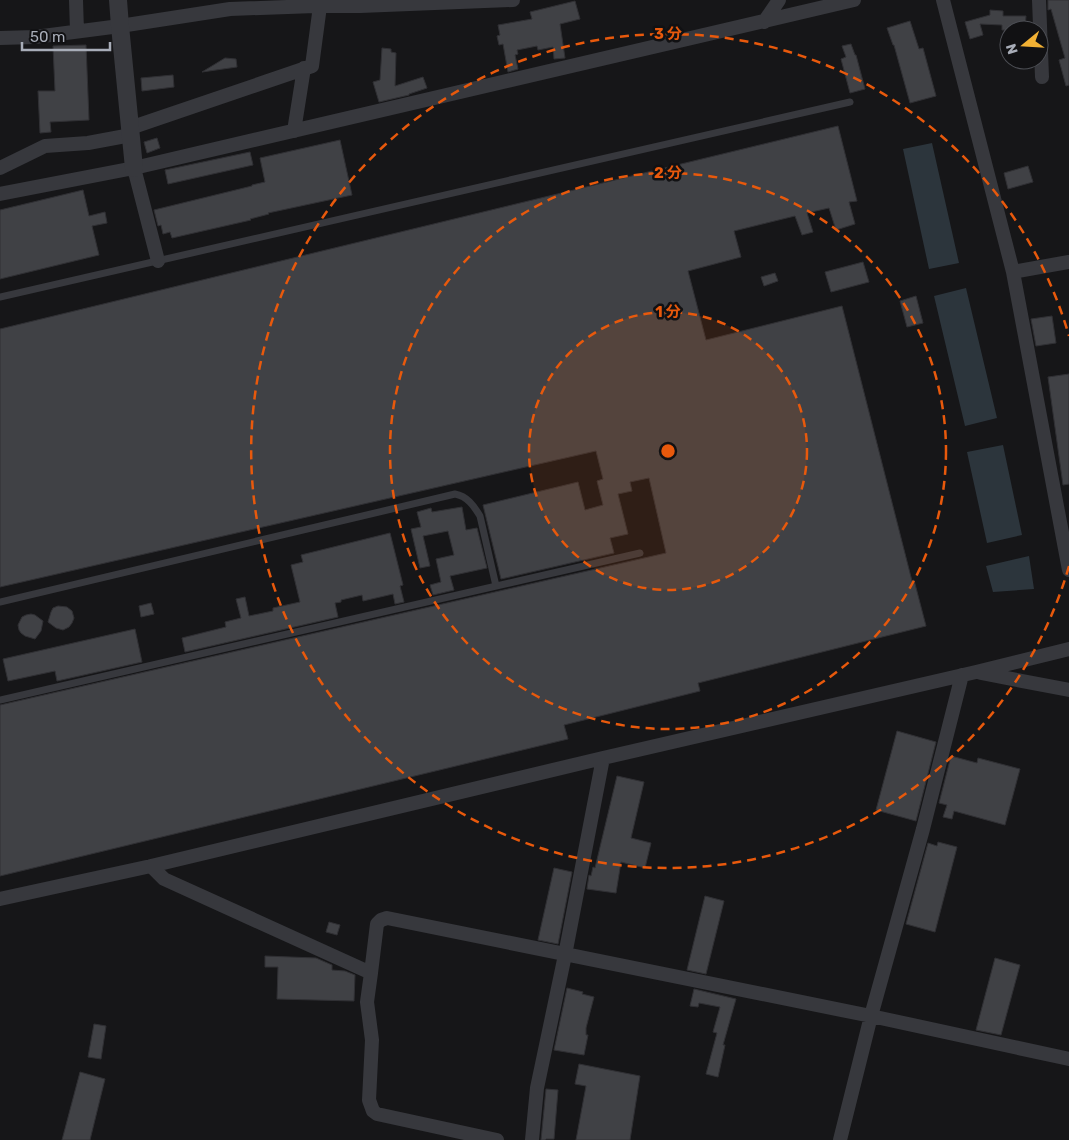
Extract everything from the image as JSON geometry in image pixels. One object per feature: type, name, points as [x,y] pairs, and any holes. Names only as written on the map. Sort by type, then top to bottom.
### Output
[{"type":"street","points":[[76,0],[77,31]]},
{"type":"street","points":[[118,0],[134,168],[158,261]]},
{"type":"street","points":[[0,38],[35,37],[230,9],[360,3],[513,0]]},
{"type":"street","points":[[764,22],[779,0]]},
{"type":"street","points":[[0,194],[134,168],[854,0]]},
{"type":"street","points":[[943,0],[1013,272],[1069,570]]},
{"type":"street","points":[[1039,0],[1042,77]]},
{"type":"street","points":[[0,168],[45,146],[88,142],[130,132],[312,66],[320,6]]},
{"type":"street","points":[[294,131],[304,68]]},
{"type":"street","points":[[1013,272],[1069,262]]},
{"type":"street","points":[[0,899],[151,866],[1069,649]]},
{"type":"street","points":[[976,672],[1069,690]]},
{"type":"street","points":[[840,1140],[962,675]]},
{"type":"street","points":[[532,1140],[537,1088],[603,758]]},
{"type":"street","points":[[151,866],[164,879],[371,973]]},
{"type":"street","points":[[497,1140],[377,1114],[373,1111],[370,1100],[372,1040],[367,1002],[377,924],[381,920],[387,918],[871,1016],[1069,1059]]},
{"type":"lane","points":[[0,297],[850,102]]},
{"type":"lane","points":[[0,602],[455,494],[468,499],[480,516],[496,586]]},
{"type":"lane","points":[[0,700],[640,552]]},
{"type":"shaded area","points":[[932,143],[959,263],[929,269],[903,149]]},
{"type":"shaded area","points":[[966,288],[997,418],[965,426],[934,296]]},
{"type":"shaded area","points":[[1003,445],[1022,535],[987,543],[967,452]]},
{"type":"shaded area","points":[[1029,556],[1034,589],[993,592],[986,566]]},
{"type":"building","points":[[1048,0],[1069,0],[1069,85],[1066,86],[1059,60],[1065,58],[1051,9],[1048,10]]},
{"type":"building","points":[[575,1],[580,19],[560,24],[565,58],[554,59],[553,47],[538,50],[537,46],[517,50],[518,54],[515,55],[518,69],[508,72],[503,44],[499,45],[497,36],[500,35],[498,25],[532,19],[530,12]]},
{"type":"building","points":[[990,10],[1003,11],[1003,16],[1026,16],[1026,20],[999,20],[999,25],[980,24],[983,35],[970,39],[965,22],[990,15]]},
{"type":"building","points":[[910,21],[919,49],[923,48],[936,96],[910,103],[894,45],[887,28]]},
{"type":"building","points":[[851,44],[856,55],[865,89],[850,93],[841,59],[846,57],[842,46]]},
{"type":"building","points":[[86,45],[89,120],[50,122],[51,132],[40,133],[38,91],[55,91],[53,46]]},
{"type":"building","points":[[382,48],[391,49],[391,52],[396,53],[395,86],[423,77],[427,88],[409,95],[379,102],[373,82],[380,80]]},
{"type":"building","points":[[225,58],[236,59],[237,67],[202,72]]},
{"type":"building","points":[[173,75],[174,87],[142,91],[141,78]]},
{"type":"building","points":[[838,126],[857,201],[849,202],[855,224],[836,230],[829,208],[807,213],[813,232],[802,235],[795,216],[734,231],[741,257],[688,271],[706,340],[842,306],[912,581],[914,580],[926,626],[698,683],[700,691],[564,725],[568,739],[0,876],[0,705],[666,553],[649,478],[630,482],[632,491],[618,494],[628,534],[610,538],[614,553],[501,579],[483,505],[578,482],[585,510],[603,505],[597,481],[603,479],[596,451],[0,587],[0,329]]},
{"type":"building","points":[[157,138],[160,148],[147,153],[144,142]]},
{"type":"building","points":[[340,140],[352,195],[268,213],[251,220],[172,238],[170,232],[163,234],[161,225],[158,226],[154,210],[265,182],[260,158]]},
{"type":"building","points":[[250,152],[253,165],[168,184],[165,170]]},
{"type":"building","points":[[1028,166],[1033,182],[1008,189],[1004,173]]},
{"type":"building","points":[[83,190],[89,216],[105,212],[107,223],[92,226],[99,255],[0,279],[0,210]]},
{"type":"building","points":[[863,262],[869,282],[831,292],[825,272]]},
{"type":"building","points":[[775,273],[778,281],[764,286],[761,277]]},
{"type":"building","points":[[916,296],[923,323],[907,327],[900,301]]},
{"type":"building","points":[[1052,316],[1056,343],[1036,346],[1031,319]]},
{"type":"building","points":[[1069,374],[1069,484],[1063,485],[1048,377]]},
{"type":"building","points":[[462,507],[466,530],[477,528],[487,568],[450,576],[454,590],[433,595],[430,585],[441,582],[436,559],[454,555],[448,531],[423,536],[430,566],[420,568],[411,529],[421,527],[417,512],[431,508],[432,512]]},
{"type":"building","points":[[390,533],[403,585],[400,586],[404,602],[395,604],[393,594],[363,601],[362,595],[335,603],[338,617],[185,652],[182,638],[226,627],[225,622],[241,618],[236,599],[245,597],[249,616],[273,611],[273,608],[300,602],[291,565],[303,562],[301,555]]},
{"type":"building","points":[[151,603],[154,614],[141,617],[139,606]]},
{"type":"building","points":[[58,606],[67,607],[72,611],[74,618],[69,627],[63,630],[56,628],[48,622],[53,608]]},
{"type":"building","points":[[31,614],[43,621],[41,631],[35,639],[21,633],[18,625],[22,617]]},
{"type":"building","points":[[135,629],[142,662],[57,681],[55,671],[8,681],[3,659]]},
{"type":"building","points":[[897,731],[936,742],[916,821],[876,810]]},
{"type":"building","points":[[951,756],[977,763],[978,758],[1020,769],[1005,825],[954,811],[952,819],[943,817],[947,805],[939,803]]},
{"type":"building","points":[[617,776],[644,782],[631,838],[651,843],[645,868],[621,862],[616,893],[587,889],[589,875],[591,876],[593,867],[595,868]]},
{"type":"building","points":[[938,842],[957,847],[935,932],[906,924],[928,843],[937,846]]},
{"type":"building","points":[[554,868],[572,872],[558,944],[538,940]]},
{"type":"building","points":[[705,896],[724,901],[706,974],[687,970]]},
{"type":"building","points":[[329,922],[340,925],[337,935],[326,932]]},
{"type":"building","points":[[265,956],[316,958],[332,965],[332,970],[345,971],[355,975],[354,1001],[277,999],[278,967],[265,967]]},
{"type":"building","points":[[995,958],[1020,965],[1001,1035],[976,1030]]},
{"type":"building","points":[[567,988],[594,997],[586,1028],[586,1035],[588,1035],[584,1055],[554,1050]]},
{"type":"building","points":[[694,989],[736,999],[723,1045],[725,1045],[718,1077],[706,1074],[717,1033],[713,1032],[720,1007],[699,1003],[698,1007],[690,1006]]},
{"type":"building","points":[[94,1024],[106,1026],[101,1059],[88,1057]]},
{"type":"building","points":[[579,1064],[640,1076],[630,1140],[576,1140],[586,1086],[575,1084]]},
{"type":"building","points":[[80,1072],[105,1079],[90,1140],[62,1140]]},
{"type":"building","points":[[546,1089],[558,1090],[554,1139],[541,1140]]}]
